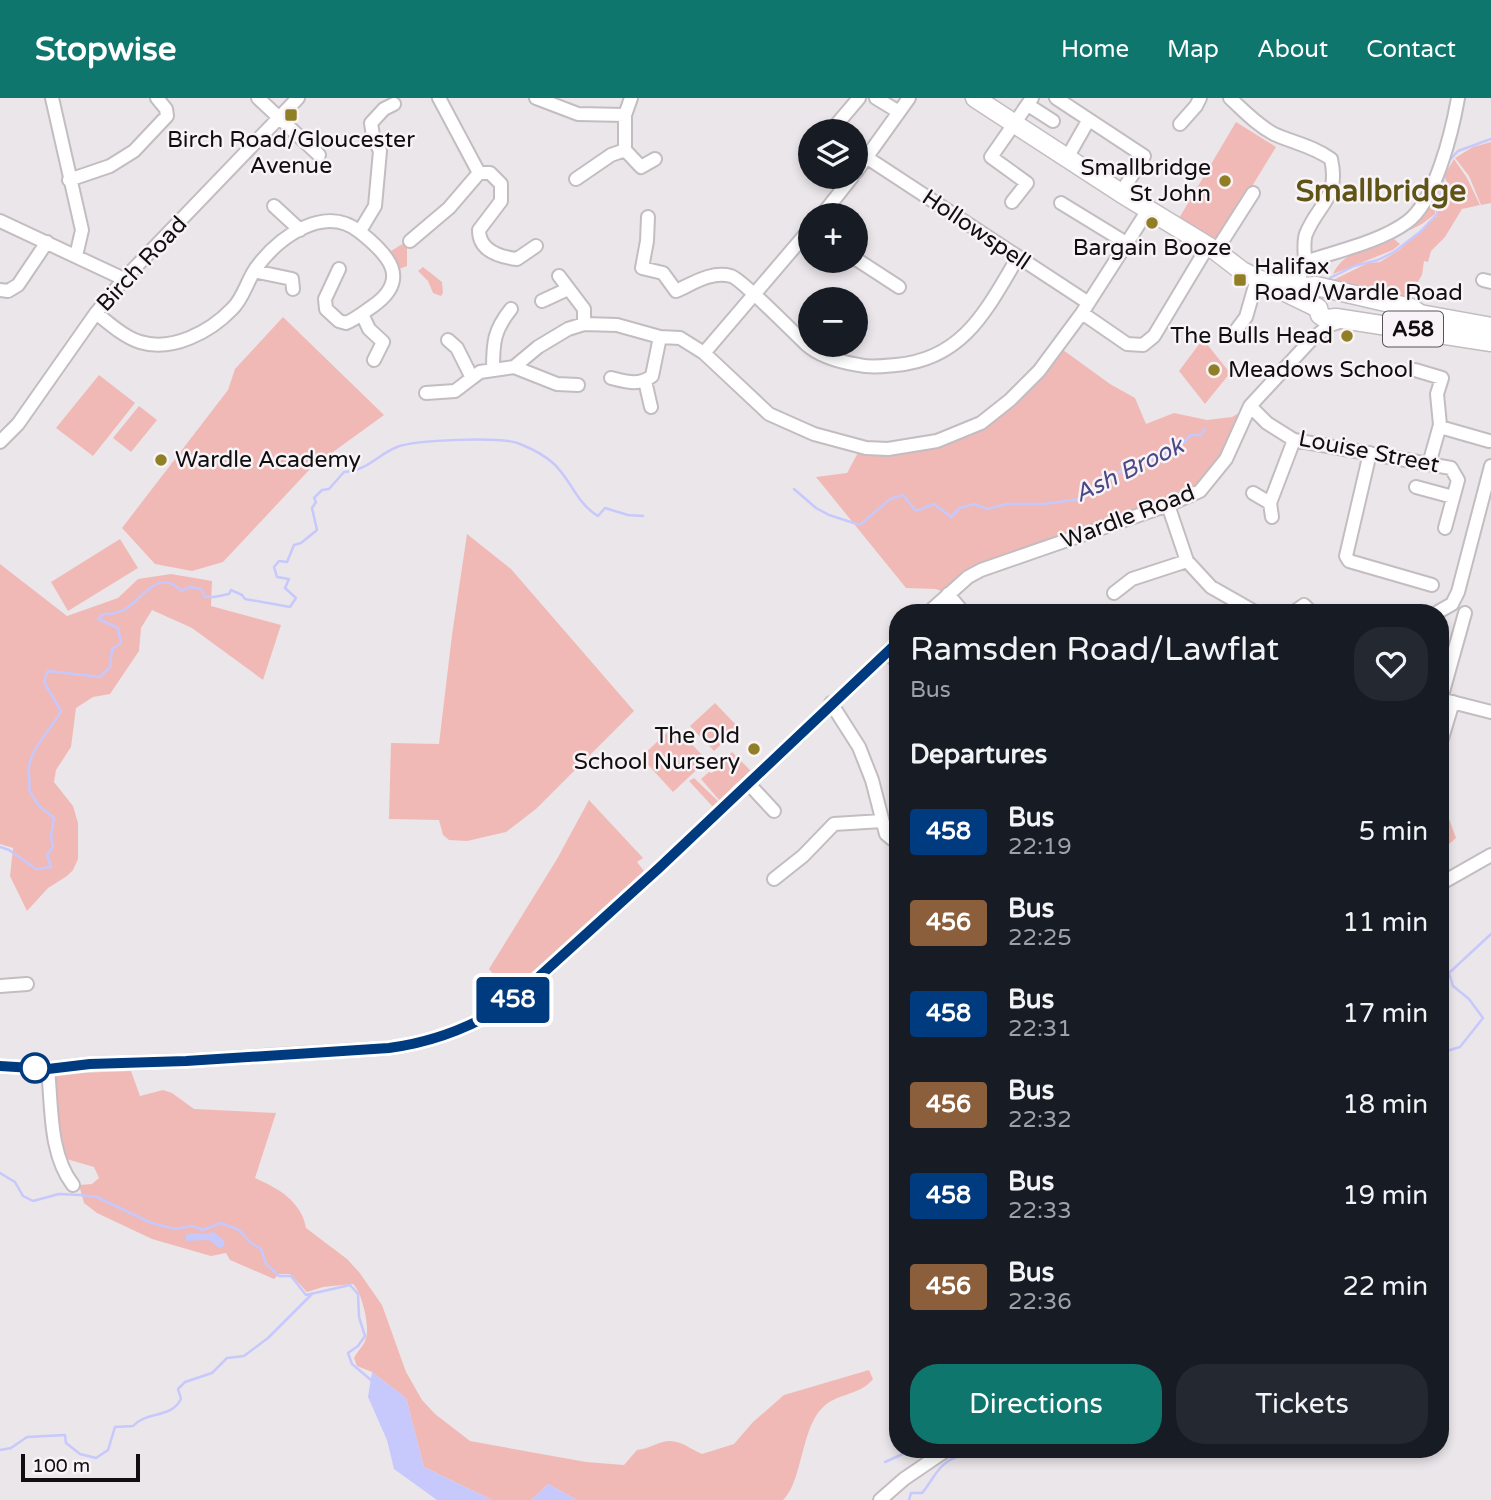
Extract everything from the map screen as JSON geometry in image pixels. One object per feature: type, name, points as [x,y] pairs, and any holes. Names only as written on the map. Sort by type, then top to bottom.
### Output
[{"type":"highway","name":"A58","points":[[975,98],[1257,279],[1297,289],[1316,286],[1411,308],[1420,314]]},
{"type":"highway","name":"A58","points":[[1215,251],[1297,289],[1327,313],[1364,322],[1491,342]]},
{"type":"highway","name":"A58","points":[[1327,313],[1420,314],[1491,327]]},
{"type":"street","points":[[52,98],[82,230],[76,256]]},
{"type":"street","points":[[69,180],[110,166],[134,151],[167,117],[166,108],[157,98]]},
{"type":"street","points":[[258,98],[319,155]]},
{"type":"street","name":"Birch Road","points":[[0,442],[18,424],[96,313],[124,279],[298,98]]},
{"type":"street","points":[[439,98],[479,173]]},
{"type":"street","points":[[536,98],[578,114],[625,115]]},
{"type":"street","points":[[631,98],[625,115],[625,150],[641,166],[655,159]]},
{"type":"street","points":[[841,119],[859,98]]},
{"type":"street","points":[[876,98],[899,112]]},
{"type":"street","points":[[868,154],[909,98]]},
{"type":"street","points":[[1056,98],[1144,156],[1121,193]]},
{"type":"street","points":[[1180,124],[1200,98]]},
{"type":"street","points":[[1230,98],[1257,124],[1275,134],[1315,148],[1331,159],[1335,176],[1327,202],[1305,237],[1305,262],[1297,289]]},
{"type":"street","points":[[1305,262],[1385,234],[1408,222],[1423,206],[1443,159],[1458,98]]},
{"type":"street","points":[[1012,202],[1027,183],[991,157],[1030,101],[1053,121]]},
{"type":"street","points":[[360,232],[375,206],[380,151],[371,123],[384,109],[394,104]]},
{"type":"street","points":[[1067,158],[1088,121]]},
{"type":"street","points":[[576,179],[611,155],[625,150]]},
{"type":"street","name":"Hollowspell","points":[[868,158],[1018,257],[1127,344],[1143,345],[1154,336],[1215,251]]},
{"type":"street","points":[[410,241],[449,208],[479,173],[490,173],[501,184],[501,201],[479,230],[478,236],[492,253],[517,260],[536,246]]},
{"type":"street","points":[[831,203],[843,189]]},
{"type":"street","points":[[1215,251],[1254,193]]},
{"type":"street","points":[[1061,203],[1128,244]]},
{"type":"street","points":[[274,206],[299,230]]},
{"type":"street","points":[[514,367],[559,333],[584,324],[617,325],[660,337],[680,338],[704,353],[769,414],[814,434],[859,446],[898,448],[937,441],[981,423],[1039,371],[1128,244],[1148,209]]},
{"type":"street","points":[[648,217],[642,268],[663,273],[676,291],[714,274],[734,277],[809,347],[835,361],[871,368],[932,358],[961,338],[984,314],[1018,257]]},
{"type":"street","points":[[0,220],[124,279]]},
{"type":"street","points":[[96,313],[127,336],[142,343],[173,343],[209,328],[234,308],[254,271],[270,251],[299,230],[315,222],[331,220],[347,224],[360,232],[388,261],[394,271],[394,283],[384,298],[346,323],[339,321],[326,309],[325,299],[339,270]]},
{"type":"street","points":[[0,290],[8,291],[18,285],[47,242]]},
{"type":"street","points":[[704,353],[798,243]]},
{"type":"street","points":[[868,267],[899,287]]},
{"type":"street","points":[[254,271],[292,279],[293,289]]},
{"type":"street","points":[[559,276],[584,309],[584,324]]},
{"type":"street","points":[[1237,330],[1246,317],[1257,279]]},
{"type":"street","points":[[542,301],[568,289]]},
{"type":"street","points":[[493,369],[493,343],[500,323],[511,309]]},
{"type":"street","name":"Wardle Road","points":[[937,604],[968,577],[981,570],[1168,505],[1200,491],[1216,475],[1226,459],[1250,405],[1311,340],[1327,313]]},
{"type":"street","points":[[362,314],[369,329],[383,342],[374,360]]},
{"type":"street","points":[[611,379],[635,383],[652,376],[660,337]]},
{"type":"street","points":[[448,340],[457,348],[472,379]]},
{"type":"street","points":[[426,393],[455,391],[480,372],[514,367],[557,384],[578,385]]},
{"type":"street","points":[[1415,370],[1442,378],[1437,394],[1440,427],[1429,464]]},
{"type":"street","points":[[645,381],[651,407]]},
{"type":"street","name":"Louise Street","points":[[1250,405],[1267,423],[1294,440],[1451,468],[1458,480],[1453,498]]},
{"type":"street","points":[[1440,427],[1489,441]]},
{"type":"street","points":[[1272,517],[1269,503],[1294,440]]},
{"type":"street","points":[[1370,453],[1346,556],[1349,561],[1432,585]]},
{"type":"street","points":[[1449,606],[1458,592],[1491,466]]},
{"type":"street","points":[[1416,487],[1453,498],[1445,528]]},
{"type":"street","points":[[1253,494],[1269,503]]},
{"type":"street","points":[[1168,505],[1187,561],[1211,587],[1241,604]]},
{"type":"street","points":[[1114,593],[1132,579],[1187,561]]},
{"type":"street","points":[[948,594],[956,604]]},
{"type":"street","points":[[1449,682],[1465,612]]},
{"type":"street","points":[[0,1066],[46,1069],[90,1064],[186,1061],[389,1048],[418,1044],[455,1033],[484,1020],[511,1002],[659,868],[889,651]]},
{"type":"street","points":[[1449,701],[1491,712]]},
{"type":"street","points":[[831,704],[859,747],[889,836]]},
{"type":"street","points":[[748,783],[774,811]]},
{"type":"street","points":[[774,879],[803,856],[834,824],[882,821]]},
{"type":"street","points":[[1449,879],[1491,855]]},
{"type":"street","points":[[0,986],[27,985]]},
{"type":"street","points":[[46,1069],[56,1148],[63,1171],[73,1185]]},
{"type":"street","points":[[880,1500],[935,1458]]},
{"type":"shaded area","points":[[1236,122],[1276,147],[1216,245],[1178,220]]},
{"type":"shaded area","points":[[1491,142],[1491,203],[1481,205],[1469,176],[1455,158],[1473,147]]},
{"type":"shaded area","points":[[1448,155],[1451,157],[1441,178],[1443,181],[1435,202],[1435,214],[1410,230],[1426,211]]},
{"type":"shaded area","points":[[1454,159],[1480,205],[1462,209],[1445,237],[1431,251],[1428,262],[1424,261],[1422,275],[1407,300],[1331,281],[1368,263],[1380,262],[1399,250],[1437,216],[1438,202],[1447,182],[1444,176]]},
{"type":"shaded area","points":[[1394,239],[1400,244],[1393,250],[1333,274],[1344,259]]},
{"type":"shaded area","points":[[404,243],[407,247],[407,266],[399,269],[391,251]]},
{"type":"shaded area","points":[[423,267],[442,282],[441,296],[433,293],[428,281],[418,271]]},
{"type":"shaded area","points":[[283,317],[384,415],[311,468],[223,562],[192,571],[155,564],[122,528],[228,390],[235,369]]},
{"type":"shaded area","points":[[1203,339],[1230,373],[1205,404],[1179,371]]},
{"type":"shaded area","points":[[1059,347],[1110,384],[1135,398],[1146,424],[1174,413],[1207,420],[1232,417],[1246,409],[1224,458],[1198,489],[993,561],[945,593],[936,589],[906,588],[816,477],[847,473],[860,449],[888,451],[982,424]]},
{"type":"shaded area","points":[[99,375],[135,403],[93,456],[56,428]]},
{"type":"shaded area","points":[[139,406],[157,420],[131,452],[113,438]]},
{"type":"shaded area","points":[[467,534],[511,569],[634,711],[536,809],[506,832],[467,841],[449,840],[443,835],[439,820],[389,819],[391,743],[439,744]]},
{"type":"shaded area","points":[[120,539],[138,568],[68,611],[51,582]]},
{"type":"shaded area","points":[[0,564],[67,616],[118,598],[138,579],[171,574],[212,581],[211,606],[281,625],[263,680],[192,628],[152,610],[141,628],[139,651],[110,694],[93,697],[76,708],[71,747],[56,770],[54,782],[73,806],[78,823],[78,859],[73,870],[48,888],[27,911],[10,876],[13,848],[0,844]]},
{"type":"shaded area","points":[[715,703],[739,728],[714,751],[690,726]]},
{"type":"shaded area","points":[[674,726],[707,760],[673,792],[641,757]]},
{"type":"shaded area","points":[[732,752],[752,772],[733,786],[720,801],[701,779],[709,772],[712,773]]},
{"type":"shaded area","points":[[694,778],[719,802],[713,807],[689,781]]},
{"type":"shaded area","points":[[589,800],[643,858],[637,862],[644,871],[510,994],[489,969],[557,859]]},
{"type":"shaded area","points":[[1449,819],[1456,838],[1449,844]]},
{"type":"shaded area","points":[[131,1071],[140,1096],[163,1090],[172,1093],[194,1109],[276,1113],[255,1178],[288,1197],[300,1211],[306,1228],[347,1259],[359,1272],[382,1305],[406,1372],[422,1400],[435,1414],[470,1441],[586,1462],[624,1465],[637,1450],[666,1441],[679,1442],[702,1454],[734,1444],[753,1422],[784,1395],[869,1370],[873,1379],[860,1389],[831,1401],[818,1413],[808,1434],[794,1482],[783,1500],[577,1500],[548,1484],[531,1500],[492,1500],[424,1467],[406,1398],[372,1372],[357,1366],[354,1358],[365,1341],[367,1326],[362,1302],[353,1284],[323,1287],[307,1292],[290,1274],[279,1274],[274,1279],[230,1260],[226,1253],[211,1256],[152,1239],[97,1213],[84,1203],[79,1185],[92,1184],[99,1178],[94,1167],[63,1158],[51,1074]]},
{"type":"water","points":[[214,1232],[225,1242],[223,1247],[219,1248],[209,1240],[186,1241],[186,1235],[189,1234]]},
{"type":"water","points":[[372,1372],[406,1398],[424,1467],[492,1500],[437,1500],[394,1469],[387,1440],[368,1397]]},
{"type":"water","points":[[548,1484],[577,1500],[531,1500]]},
{"type":"waterway","name":"Ash Brook","points":[[1448,162],[1458,151],[1491,139]]},
{"type":"waterway","name":"Ash Brook","points":[[1330,278],[1394,252],[1420,232],[1437,214],[1443,175]]},
{"type":"waterway","name":"Ash Brook","points":[[794,489],[816,508],[860,525],[890,499],[903,495],[916,511],[934,504],[951,517],[960,508],[974,504],[987,509],[1007,504],[1044,504],[1080,499],[1116,473],[1176,450],[1191,435],[1201,435],[1205,429]]},
{"type":"waterway","name":"Ash Brook","points":[[0,847],[9,850],[36,869],[51,867],[47,855],[53,847],[51,837],[54,818],[39,806],[29,790],[31,759],[61,711],[44,682],[48,671],[100,677],[110,667],[112,649],[121,643],[118,628],[98,619],[103,614],[124,610],[147,590],[160,583],[167,582],[181,591],[190,587],[201,589],[205,597],[229,594],[231,590],[245,599],[290,607],[296,598],[285,588],[289,579],[277,577],[274,567],[279,561],[287,562],[294,545],[301,543],[317,530],[312,508],[316,502],[314,498],[322,490],[329,489],[344,472],[366,466],[397,447],[421,442],[511,442],[533,450],[553,463],[584,504],[598,516],[605,508],[628,515],[643,516]]},
{"type":"waterway","points":[[1449,973],[1491,934]]},
{"type":"waterway","points":[[1449,973],[1453,986],[1469,999],[1483,1018],[1460,1047],[1449,1050]]},
{"type":"waterway","points":[[0,1173],[15,1182],[23,1196],[33,1201],[59,1194],[97,1197],[151,1223],[175,1229],[192,1226],[203,1230],[221,1223],[239,1230],[261,1249],[266,1264],[279,1276],[291,1276],[306,1295],[350,1285],[358,1294],[359,1317],[365,1336],[358,1346],[348,1353],[352,1364],[371,1380]]},
{"type":"waterway","points":[[0,1450],[11,1448],[27,1437],[65,1435],[66,1443],[80,1454],[96,1458],[108,1450],[115,1427],[133,1426],[145,1418],[171,1410],[181,1399],[178,1389],[185,1382],[212,1373],[227,1358],[244,1356],[268,1338],[312,1294]]},
{"type":"waterway","points":[[885,1462],[894,1458]]},
{"type":"waterway","points":[[909,1500],[911,1493],[922,1493],[943,1465],[955,1458]]},
{"type":"bus line","name":"458","points":[[0,1066],[48,1069],[90,1064],[186,1061],[389,1048],[418,1044],[455,1033],[484,1020],[511,1002],[659,868],[889,650]]},
{"type":"place","name":"Birch Road/Gloucester Avenue","points":[[291,115]]},
{"type":"place","name":"Smallbridge St John","points":[[1225,181]]},
{"type":"place","name":"Bargain Booze","points":[[1152,223]]},
{"type":"place","name":"Halifax Road/Wardle Road","points":[[1240,280]]},
{"type":"place","name":"The Bulls Head","points":[[1347,336]]},
{"type":"place","name":"Meadows School","points":[[1214,370]]},
{"type":"place","name":"Wardle Academy","points":[[161,460]]},
{"type":"place","name":"The Old School Nursery","points":[[754,749]]},
{"type":"district","name":"Smallbridge","points":[[1381,191]]}]
